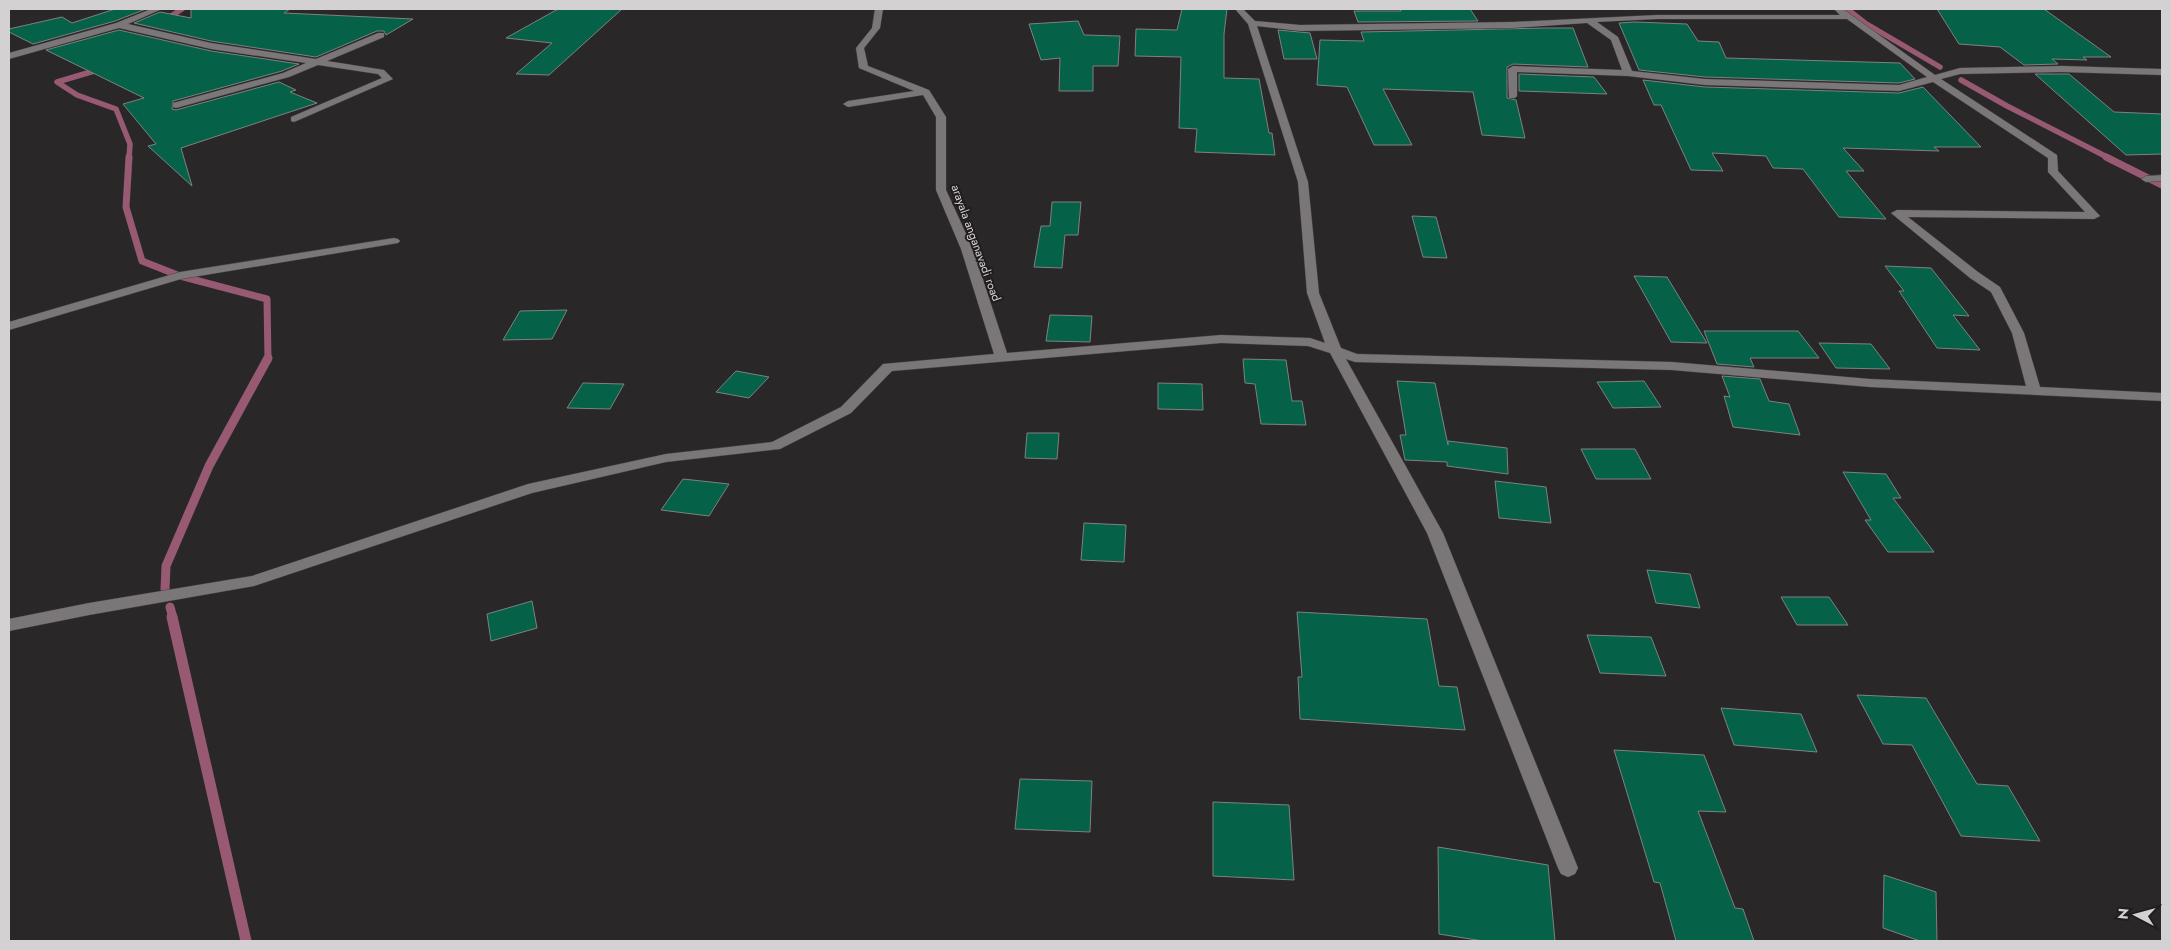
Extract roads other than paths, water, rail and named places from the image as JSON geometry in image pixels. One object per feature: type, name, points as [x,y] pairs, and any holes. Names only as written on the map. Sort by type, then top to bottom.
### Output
[{"type":"street","points":[[9,56],[119,25],[158,9]]},
{"type":"street","points":[[879,9],[876,28],[860,48],[864,68],[926,92]]},
{"type":"street","points":[[1239,9],[1252,23],[1303,182],[1313,293],[1335,351],[1434,533],[1568,868]]},
{"type":"street","points":[[1838,9],[2052,157],[2053,172],[2094,216],[1897,213],[1974,275],[1996,290],[2018,333],[2034,390]]},
{"type":"street","points":[[1252,23],[1300,28],[1347,28],[1513,25],[1657,17],[1850,17]]},
{"type":"street","points":[[1589,20],[1615,39],[1628,73]]},
{"type":"street","points":[[119,25],[211,46],[381,72],[388,79],[294,119]]},
{"type":"street","points":[[176,105],[286,75],[381,35]]},
{"type":"street","points":[[1512,96],[1513,69],[1628,73],[1705,82],[1899,88],[1960,71],[2062,69],[2162,72]]},
{"type":"street","points":[[848,104],[926,92]]},
{"type":"street","name":"arayala anganavadi road","points":[[926,92],[941,117],[941,190],[967,249],[1002,358]]},
{"type":"street","points":[[2146,179],[2162,178]]},
{"type":"street","points":[[9,326],[180,276],[394,241]]},
{"type":"street","points":[[9,625],[89,609],[254,581],[528,489],[666,458],[775,446],[846,410],[888,368],[1221,339],[1310,342],[1354,358],[1672,366],[1870,383],[2162,397]]},
{"type":"waterway","points":[[165,20],[182,9]]},
{"type":"waterway","points":[[1847,9],[1865,23],[1940,67]]},
{"type":"waterway","points":[[101,69],[57,82],[77,95],[116,109],[130,144],[129,158]]},
{"type":"waterway","points":[[1961,80],[2007,106],[2109,158]]},
{"type":"waterway","points":[[129,157],[126,207],[142,261],[180,276],[267,299],[268,358]]},
{"type":"waterway","points":[[2106,157],[2162,185]]},
{"type":"waterway","points":[[165,589],[166,566],[209,466],[268,358]]},
{"type":"waterway","points":[[170,607],[173,618]]},
{"type":"waterway","points":[[172,617],[246,941]]}]
